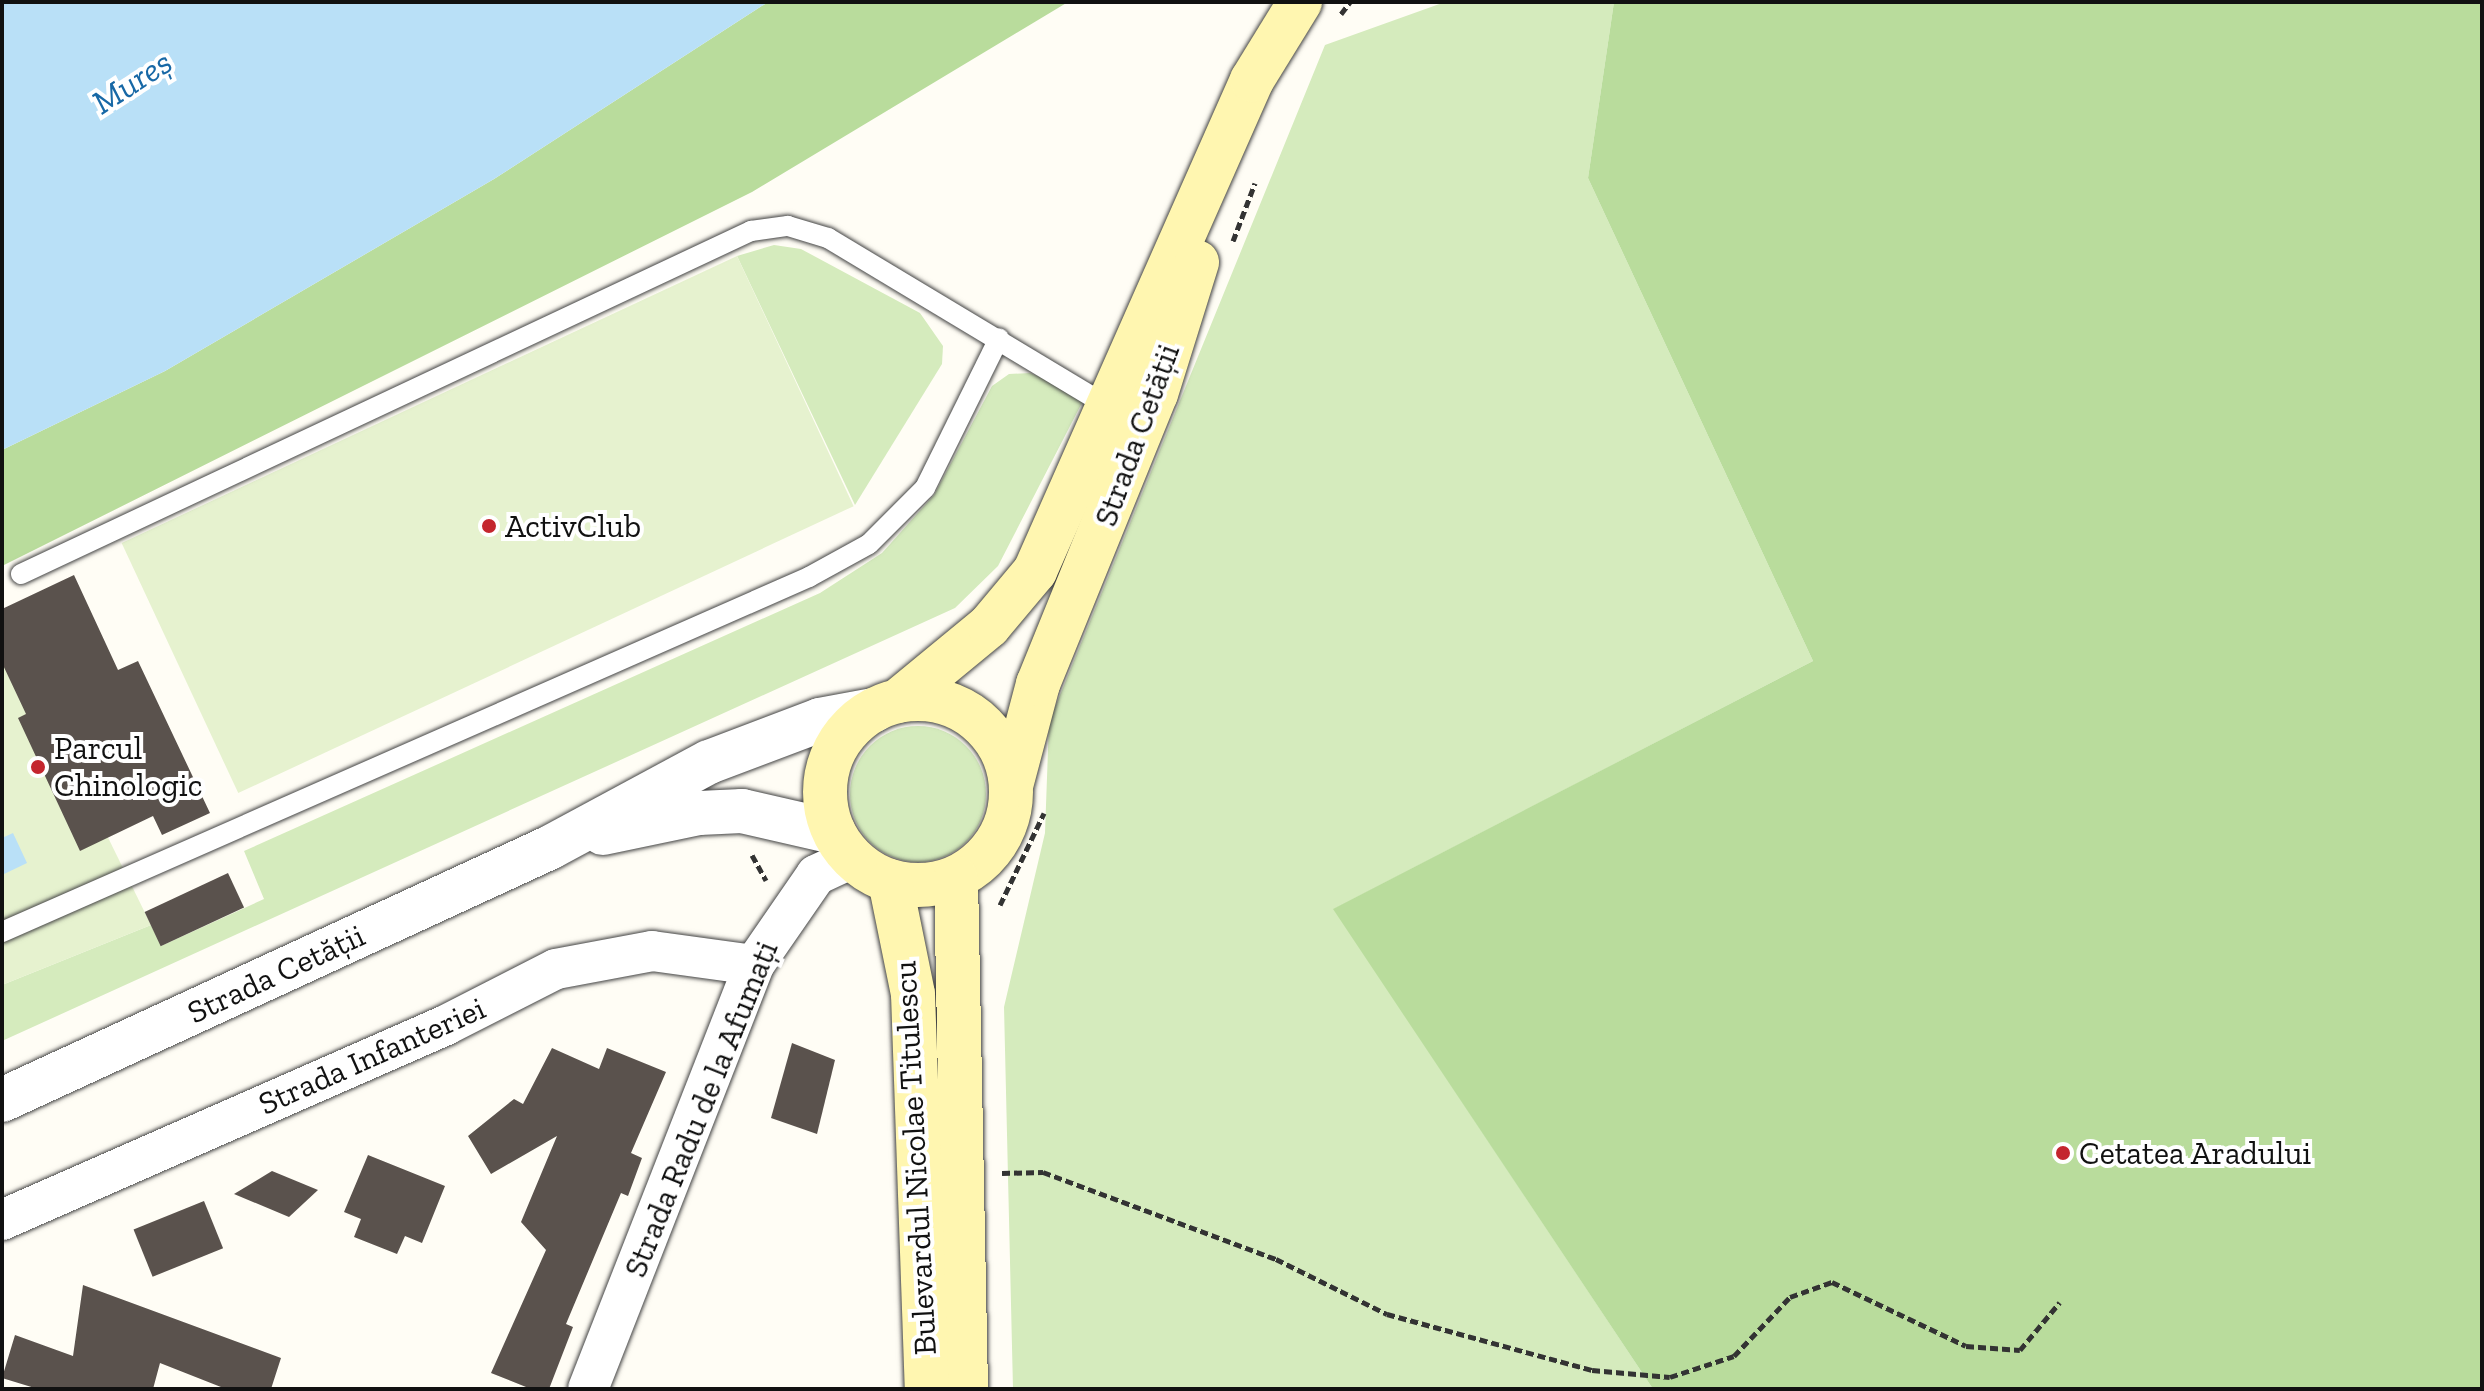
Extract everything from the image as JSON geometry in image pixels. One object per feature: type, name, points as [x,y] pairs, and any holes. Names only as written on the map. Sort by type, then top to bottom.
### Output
[{"type":"main road","name":"Strada Cetății","points":[[1252,80],[1156,394],[1038,684],[1002,833],[983,859],[956,878],[923,886],[890,881],[843,845],[825,786],[829,763],[855,724],[886,706],[989,626],[1035,571],[1252,80],[1300,2]]},
{"type":"main road","name":"Strada Cetății","points":[[886,706],[943,703],[983,725],[997,743],[1011,786]]},
{"type":"main road","name":"Bulevardul Nicolae Titulescu","points":[[956,878],[966,1389]]},
{"type":"main road","name":"Bulevardul Nicolae Titulescu","points":[[890,881],[913,994],[927,1389]]},
{"type":"street","name":"Strada Cetății","points":[[2,1100],[551,847],[709,762],[820,720],[886,706]]},
{"type":"street","name":"Strada Cetății","points":[[551,847],[686,815],[755,813],[843,845]]},
{"type":"street","name":"Strada Radu de la Afumați","points":[[588,1389],[754,965],[792,901],[843,845]]},
{"type":"street","name":"Strada Infanteriei","points":[[2,1220],[446,1025],[556,969],[652,951],[754,965]]},
{"type":"lane","points":[[21,574],[751,231],[788,226],[828,238],[1108,403],[1119,420],[1120,446],[1065,579],[1060,634]]},
{"type":"lane","points":[[2,932],[809,577],[869,544],[925,488],[999,338]]},
{"type":"path","points":[[755,813],[752,856],[764,879],[792,901]]},
{"type":"path","points":[[985,1173],[1043,1172],[1276,1259],[1387,1314],[1592,1370],[1670,1377],[1734,1356],[1790,1297],[1832,1282],[1966,1346],[2020,1350],[2060,1302]]},
{"type":"green space","points":[[768,2],[1068,2],[752,192],[2,566],[2,450],[165,371],[494,179]]},
{"type":"green space","points":[[1445,2],[1614,2],[1588,178],[1813,661],[1334,909],[1653,1389],[1013,1389],[1004,1007],[1045,833],[1049,722],[1325,45]]},
{"type":"green space","points":[[1614,2],[2482,2],[2482,1389],[1653,1389],[1333,909],[1813,661],[1588,178]]},
{"type":"green space","points":[[774,245],[801,249],[920,313],[943,346],[942,364],[855,505],[737,256]]},
{"type":"green space","name":"ActivClub","points":[[737,256],[854,506],[238,793],[122,543]]},
{"type":"green space","points":[[1030,373],[1086,395],[998,566],[955,608],[2,1041],[2,985],[151,925],[161,946],[264,899],[244,851],[820,593],[882,553],[934,495],[992,386],[1009,374]]},
{"type":"green space","name":"Parcul Chinologic","points":[[2,622],[151,925],[2,985]]},
{"type":"green space","points":[[918,726],[944,732],[966,746],[980,768],[986,794],[980,820],[966,842],[944,856],[918,862],[892,856],[870,842],[856,820],[850,794],[856,768],[870,746],[892,732]]},
{"type":"water","name":"Mureș","points":[[2,2],[768,2],[494,179],[165,371],[2,450]]},
{"type":"water","points":[[13,833],[27,863],[2,875],[2,838]]},
{"type":"building","points":[[74,575],[118,670],[138,661],[210,813],[162,835],[153,816],[80,851],[18,718],[26,714],[2,663],[2,609]]},
{"type":"building","points":[[228,873],[244,907],[161,946],[145,912]]},
{"type":"building","points":[[792,1043],[835,1060],[817,1134],[771,1118]]},
{"type":"building","points":[[552,1048],[599,1069],[607,1048],[666,1072],[631,1153],[642,1158],[628,1196],[621,1193],[566,1324],[573,1327],[549,1389],[531,1389],[491,1373],[546,1250],[521,1222],[557,1136],[491,1174],[468,1136],[514,1099],[523,1104]]},
{"type":"building","points":[[368,1155],[445,1186],[422,1243],[405,1236],[397,1254],[354,1237],[361,1219],[344,1212]]},
{"type":"building","points":[[272,1171],[318,1190],[289,1217],[234,1194]]},
{"type":"building","points":[[204,1201],[223,1248],[153,1277],[134,1229]]},
{"type":"building","points":[[83,1285],[281,1358],[271,1389],[226,1389],[160,1363],[153,1389],[38,1389],[2,1378],[15,1335],[73,1356]]},
{"type":"place","name":"ActivClub","points":[[489,526]]},
{"type":"place","name":"Parcul Chinologic","points":[[38,767]]},
{"type":"place","name":"Cetatea Aradului","points":[[2063,1153]]}]
